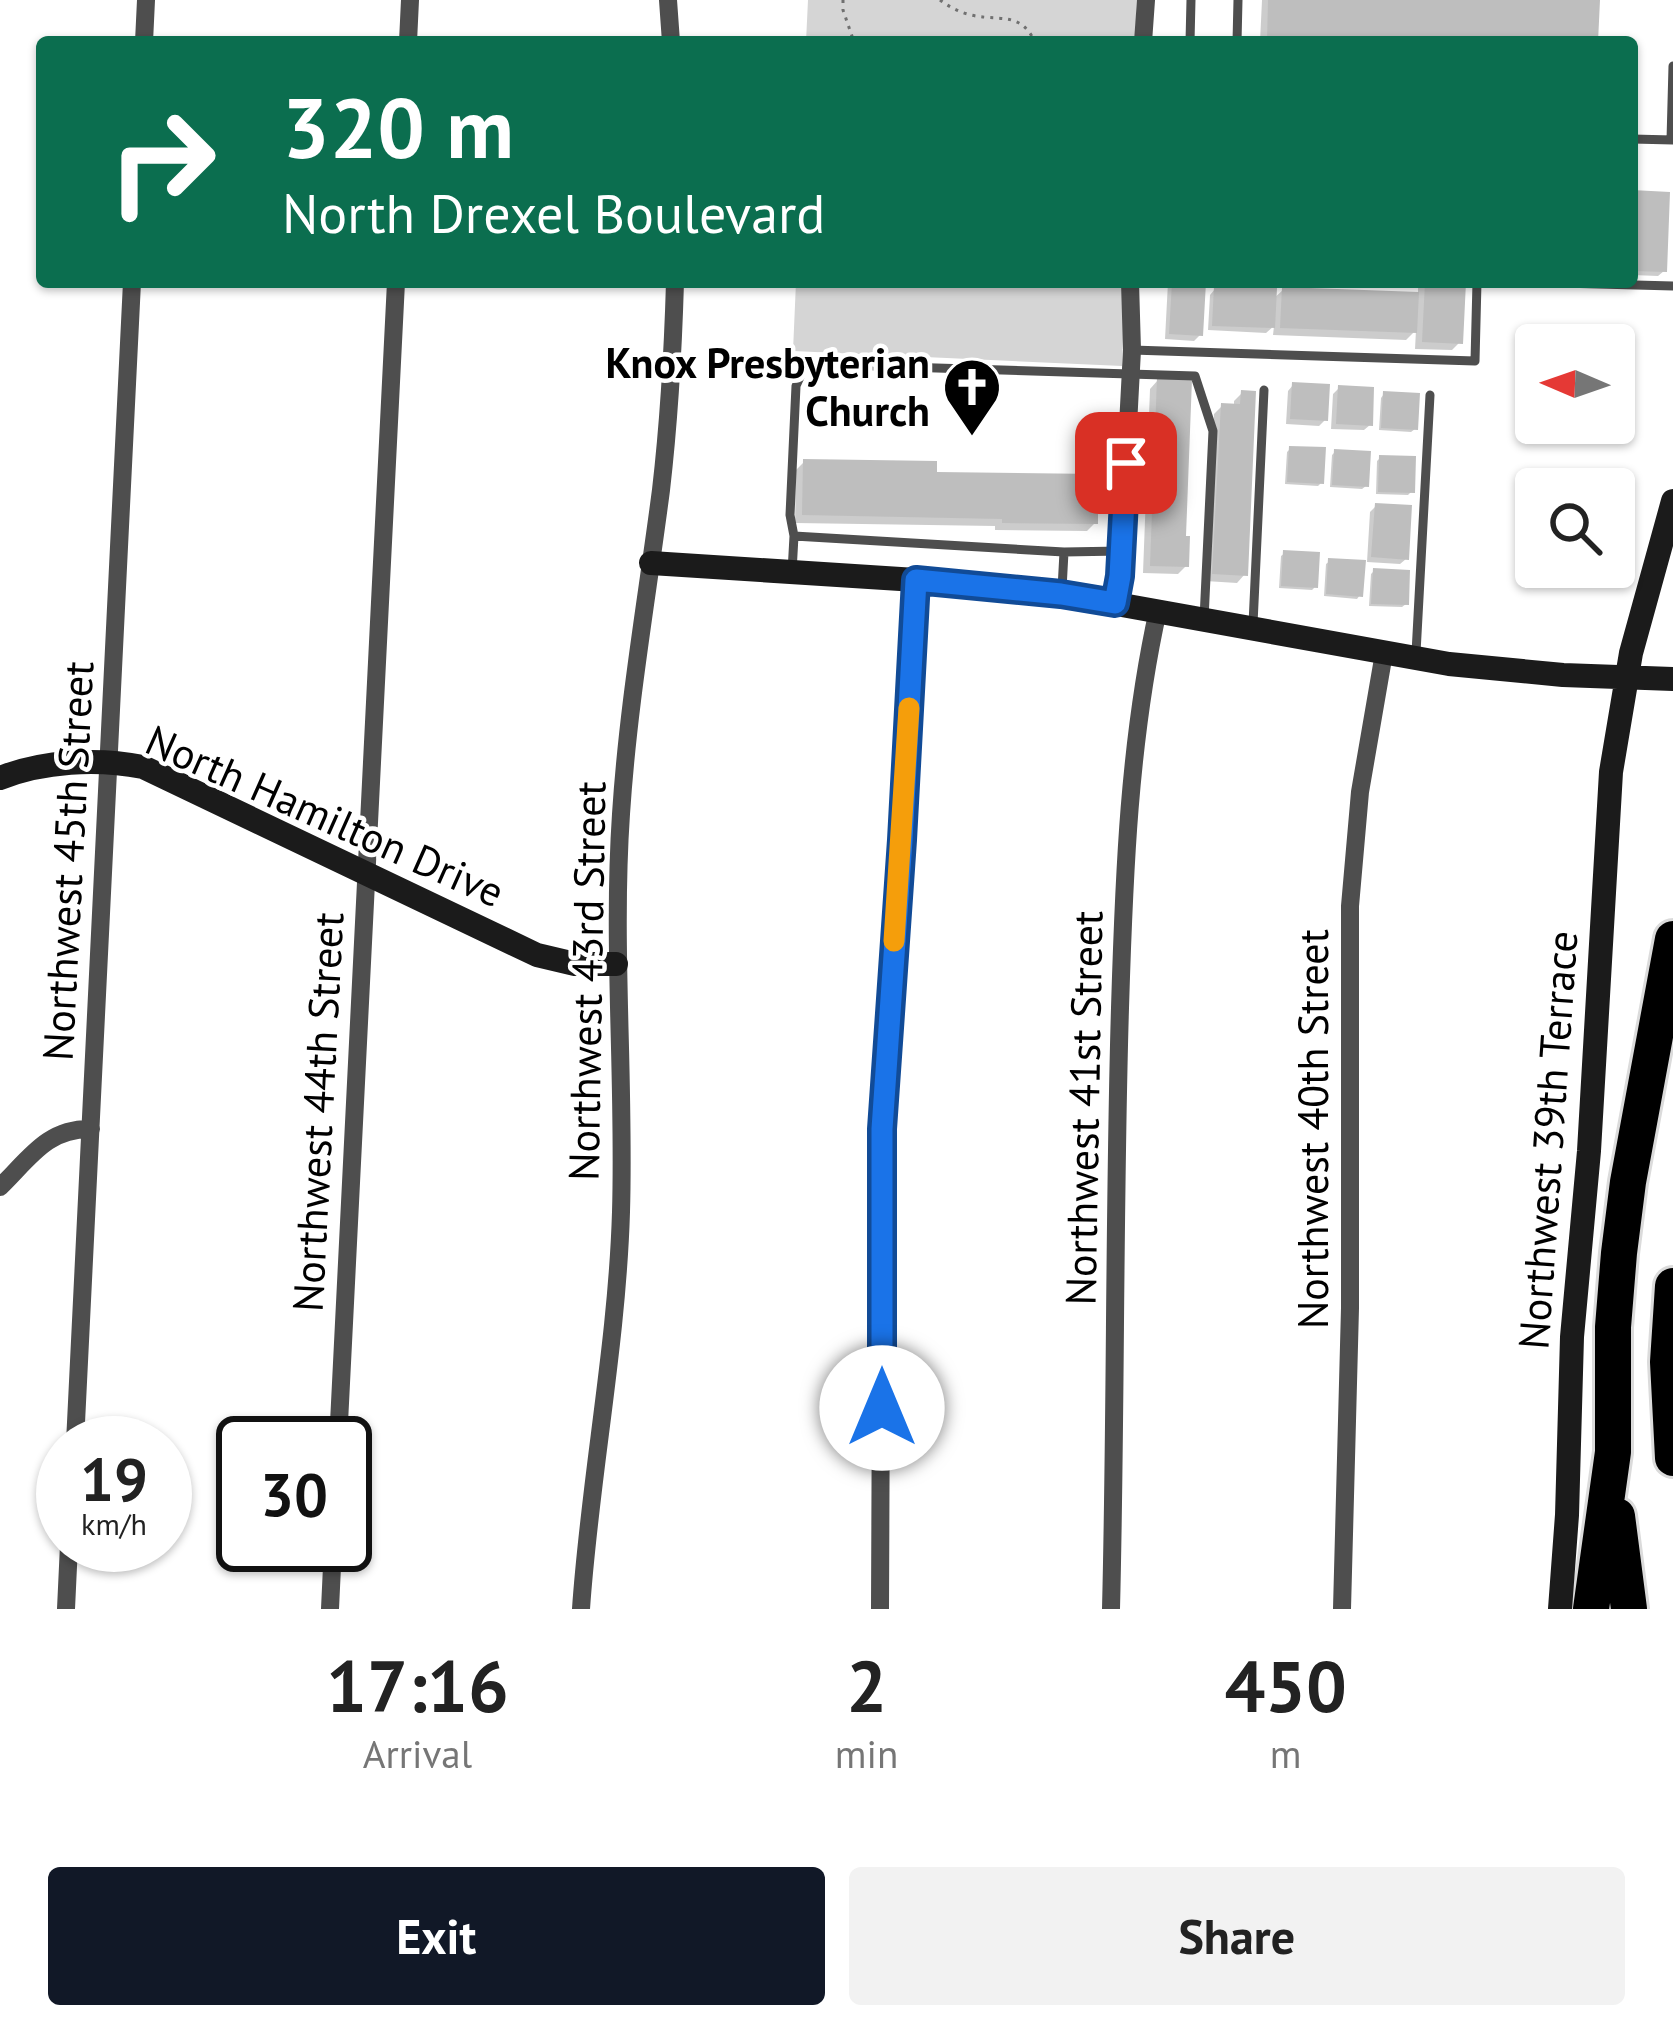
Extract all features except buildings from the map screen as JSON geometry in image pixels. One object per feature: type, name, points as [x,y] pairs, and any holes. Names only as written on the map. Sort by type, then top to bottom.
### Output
[{"type":"highway","points":[[1665,975],[1673,910]]},
{"type":"highway","points":[[1629,1609],[1613,1452],[1612,1345],[1628,1182],[1673,939]]},
{"type":"highway","points":[[1673,1286],[1668,1362],[1673,1458]]},
{"type":"highway","points":[[1592,1609],[1613,1452]]},
{"type":"street","points":[[144,36],[146,0]]},
{"type":"street","points":[[408,36],[410,0]]},
{"type":"street","points":[[668,0],[671,36]]},
{"type":"street","points":[[1143,36],[1146,0]]},
{"type":"street","name":"Northwest 45th Street","points":[[76,1416],[132,288]]},
{"type":"street","name":"Northwest 44th Street","points":[[339,1416],[396,288]]},
{"type":"street","name":"Northwest 43rd Street","points":[[581,1609],[619,1256],[616,964],[624,775],[667,430],[675,288]]},
{"type":"street","points":[[1115,603],[1131,375],[1130,288]]},
{"type":"street","name":"Northwest 39th Terrace","points":[[1560,1609],[1571,1351],[1589,1151],[1609,794],[1626,678],[1673,501]]},
{"type":"street","points":[[651,563],[1061,594],[1416,658],[1524,673],[1673,679]]},
{"type":"street","points":[[880,1609],[882,1129],[916,580]]},
{"type":"street","name":"Northwest 41st Street","points":[[1111,1609],[1123,914],[1138,729],[1158,610]]},
{"type":"street","name":"Northwest 40th Street","points":[[1342,1609],[1350,1308],[1350,906],[1360,792],[1384,652]]},
{"type":"street","name":"North Hamilton Drive","points":[[0,778],[58,764],[143,766],[537,955],[575,964],[616,964]]},
{"type":"street","points":[[0,1187],[50,1138],[74,1129],[91,1130]]},
{"type":"street","points":[[66,1609],[68,1572]]},
{"type":"street","points":[[330,1609],[332,1572]]},
{"type":"lane","points":[[1190,36],[1191,0]]},
{"type":"lane","points":[[1237,36],[1238,0]]},
{"type":"lane","points":[[1638,139],[1672,140],[1673,67]]},
{"type":"lane","points":[[1638,285],[1673,286]]},
{"type":"lane","points":[[1132,350],[1475,361],[1478,288]]},
{"type":"lane","points":[[792,572],[796,386],[806,364],[1195,376],[1213,430],[1204,620]]},
{"type":"lane","points":[[1252,629],[1264,390]]},
{"type":"lane","points":[[1416,658],[1430,395]]},
{"type":"lane","points":[[794,536],[1064,552],[1121,550]]},
{"type":"lane","points":[[1061,594],[1064,552]]},
{"type":"path","points":[[843,0],[852,36]]},
{"type":"path","points":[[940,0],[961,13],[983,12]]},
{"type":"path","points":[[1030,22],[1034,36]]},
{"type":"shaded area","points":[[808,0],[1137,0],[1135,36],[806,36]]},
{"type":"shaded area","points":[[796,288],[1125,288],[1122,366],[793,351]]},
{"type":"slow traffic","points":[[894,941],[909,708]]},
{"type":"place","name":"Knox Presbyterian Church","points":[[972,438]]},
{"type":"route","points":[[882,1408],[882,1129],[916,580],[1115,603],[1126,463]]}]
